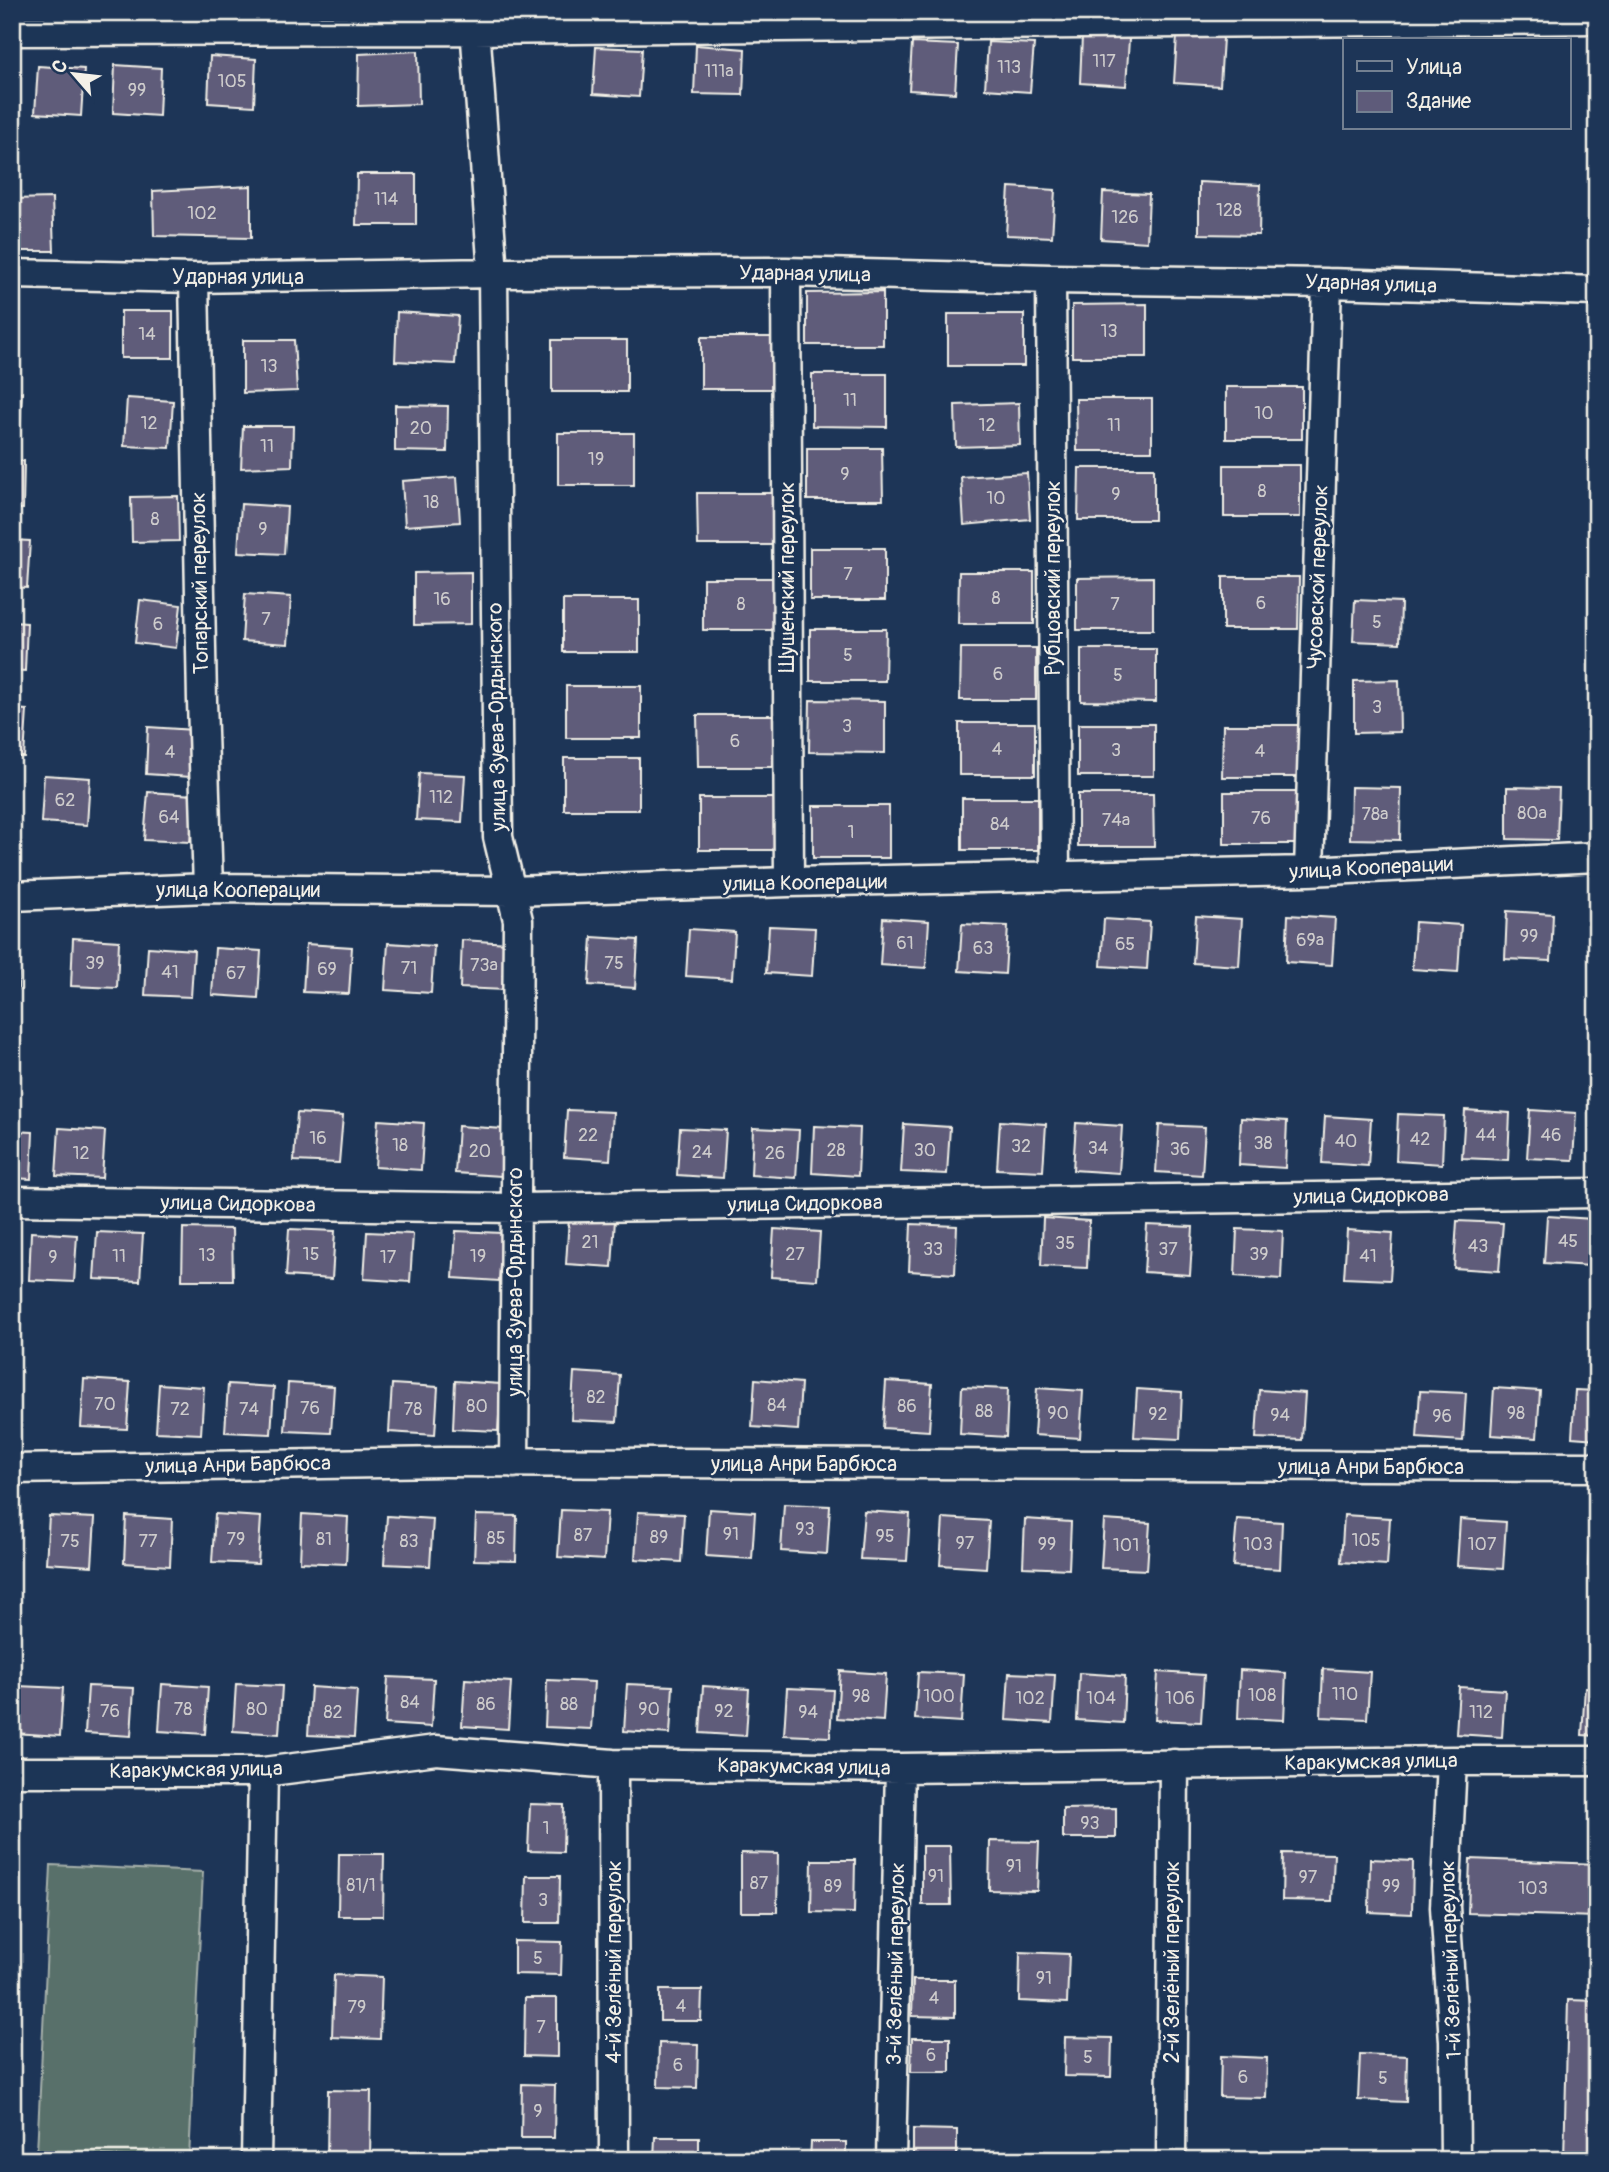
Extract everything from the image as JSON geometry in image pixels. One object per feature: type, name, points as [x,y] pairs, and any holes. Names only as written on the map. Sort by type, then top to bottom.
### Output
[{"type":"street","points":[[12,30],[474,21],[1597,19]]},
{"type":"street","name":"улица Зуева-Ордынского","points":[[474,21],[493,273],[498,837],[518,920],[514,1463]]},
{"type":"street","name":"Ударная улица","points":[[12,274],[194,278],[786,272],[1597,291]]},
{"type":"street","name":"Шушенский переулок","points":[[786,272],[789,882]]},
{"type":"street","name":"Топарский переулок","points":[[194,278],[208,888]]},
{"type":"street","name":"Рубцовский переулок","points":[[1051,279],[1055,877]]},
{"type":"street","name":"Чусовской переулок","points":[[1309,871],[1327,283]]},
{"type":"street","name":"улица Кооперации","points":[[12,896],[208,888],[511,891],[1309,871],[1597,857]]},
{"type":"street","name":"улица Сидоркова","points":[[12,1201],[516,1208],[1597,1193]]},
{"type":"street","name":"улица Анри Барбюса","points":[[12,1469],[444,1462],[1597,1468]]},
{"type":"street","name":"Каракумская улица","points":[[12,1772],[263,1772],[436,1750],[613,1764],[900,1768],[1597,1761]]},
{"type":"street","name":"1-й Зелёный переулок","points":[[1452,1761],[1445,1907],[1454,2041],[1455,2160]]},
{"type":"street","name":"4-й Зелёный переулок","points":[[613,1764],[614,2160]]},
{"type":"street","name":"2-й Зелёный переулок","points":[[1171,2160],[1174,1764]]},
{"type":"street","name":"3-й Зелёный переулок","points":[[891,2160],[900,1768]]},
{"type":"street","points":[[256,2160],[263,1772]]},
{"type":"green space","points":[[51,1865],[203,1872],[189,2159],[37,2152]]},
{"type":"building","points":[[1082,36],[1129,39],[1126,86],[1080,83]]},
{"type":"building","points":[[1177,36],[1223,38],[1220,86],[1174,83]]},
{"type":"building","points":[[988,42],[1034,44],[1030,92],[985,89]]},
{"type":"building","points":[[912,43],[958,45],[955,93],[909,90]]},
{"type":"building","points":[[696,45],[745,49],[743,95],[694,94]]},
{"type":"building","points":[[596,47],[642,49],[639,97],[593,94]]},
{"type":"building","points":[[418,51],[419,104],[358,106],[359,54]]},
{"type":"building","points":[[210,56],[256,59],[254,106],[208,103]]},
{"type":"building","points":[[115,65],[161,68],[159,116],[113,113]]},
{"type":"building","points":[[38,66],[84,69],[81,116],[35,113]]},
{"type":"building","points":[[357,174],[416,174],[416,225],[356,225]]},
{"type":"building","points":[[1199,182],[1260,185],[1259,235],[1199,234]]},
{"type":"building","points":[[251,186],[251,238],[154,236],[153,191]]},
{"type":"building","points":[[1009,187],[1055,190],[1052,237],[1006,235]]},
{"type":"building","points":[[1103,192],[1149,194],[1147,242],[1101,239]]},
{"type":"building","points":[[52,198],[54,251],[12,251],[12,199]]},
{"type":"building","points":[[883,292],[883,345],[807,345],[807,293]]},
{"type":"building","points":[[1147,304],[1147,357],[1072,357],[1072,305]]},
{"type":"building","points":[[12,306],[17,306],[15,349],[12,349]]},
{"type":"building","points":[[121,311],[173,311],[173,358],[121,358]]},
{"type":"building","points":[[397,312],[458,316],[455,364],[395,361]]},
{"type":"building","points":[[948,314],[1024,314],[1024,366],[948,366]]},
{"type":"building","points":[[701,337],[776,337],[776,389],[701,389]]},
{"type":"building","points":[[243,340],[294,340],[297,391],[243,393]]},
{"type":"building","points":[[552,340],[627,340],[627,392],[552,392]]},
{"type":"building","points":[[812,374],[887,374],[887,427],[812,426]]},
{"type":"building","points":[[1226,387],[1302,387],[1302,439],[1226,439]]},
{"type":"building","points":[[12,391],[22,392],[19,439],[12,439]]},
{"type":"building","points":[[127,398],[173,401],[170,448],[124,446]]},
{"type":"building","points":[[1076,399],[1152,399],[1152,451],[1077,451]]},
{"type":"building","points":[[1019,403],[1020,445],[956,447],[955,405]]},
{"type":"building","points":[[395,405],[448,406],[447,452],[395,451]]},
{"type":"building","points":[[243,426],[293,426],[292,466],[241,468]]},
{"type":"building","points":[[558,433],[634,433],[634,485],[558,485]]},
{"type":"building","points":[[807,448],[882,448],[883,500],[807,500]]},
{"type":"building","points":[[12,461],[24,461],[23,509],[12,509]]},
{"type":"building","points":[[1224,465],[1300,465],[1300,517],[1224,517]]},
{"type":"building","points":[[1079,468],[1154,468],[1154,520],[1078,520]]},
{"type":"building","points":[[1027,473],[1030,519],[964,525],[961,477]]},
{"type":"building","points":[[457,477],[460,522],[405,526],[402,481]]},
{"type":"building","points":[[697,493],[773,493],[773,545],[698,545]]},
{"type":"building","points":[[178,496],[179,541],[132,542],[131,497]]},
{"type":"building","points":[[241,504],[287,507],[284,554],[238,552]]},
{"type":"building","points":[[12,540],[30,541],[27,588],[12,587]]},
{"type":"building","points":[[810,548],[885,548],[885,600],[810,600]]},
{"type":"building","points":[[471,572],[471,624],[414,625],[414,573]]},
{"type":"building","points":[[959,572],[1034,572],[1034,624],[958,624]]},
{"type":"building","points":[[1153,577],[1153,630],[1077,630],[1077,578]]},
{"type":"building","points":[[1223,577],[1299,577],[1298,629],[1223,629]]},
{"type":"building","points":[[703,578],[778,578],[779,630],[703,630]]},
{"type":"building","points":[[245,594],[291,597],[288,644],[242,641]]},
{"type":"building","points":[[140,600],[181,605],[176,648],[135,643]]},
{"type":"building","points":[[563,600],[639,600],[639,652],[563,652]]},
{"type":"building","points":[[1355,600],[1401,602],[1400,643],[1353,641]]},
{"type":"building","points":[[12,622],[27,623],[25,671],[12,670]]},
{"type":"building","points":[[810,629],[886,629],[885,681],[810,681]]},
{"type":"building","points":[[961,648],[1036,648],[1036,700],[960,700]]},
{"type":"building","points":[[1081,649],[1156,649],[1156,702],[1081,701]]},
{"type":"building","points":[[1399,680],[1400,732],[1354,733],[1354,681]]},
{"type":"building","points":[[566,686],[641,686],[641,738],[566,738]]},
{"type":"building","points":[[810,700],[885,701],[885,753],[809,752]]},
{"type":"building","points":[[12,709],[27,710],[24,757],[12,757]]},
{"type":"building","points":[[697,715],[773,715],[773,767],[698,767]]},
{"type":"building","points":[[959,723],[1035,723],[1035,775],[959,775]]},
{"type":"building","points":[[1078,724],[1154,724],[1154,776],[1078,776]]},
{"type":"building","points":[[1223,725],[1298,725],[1298,777],[1222,777]]},
{"type":"building","points":[[148,727],[194,730],[191,777],[146,774]]},
{"type":"building","points":[[564,758],[639,758],[639,810],[564,810]]},
{"type":"building","points":[[419,773],[465,775],[462,822],[416,820]]},
{"type":"building","points":[[44,775],[90,778],[87,825],[41,822]]},
{"type":"building","points":[[1351,787],[1401,788],[1400,840],[1350,839]]},
{"type":"building","points":[[1507,787],[1559,788],[1557,840],[1507,839]]},
{"type":"building","points":[[148,792],[194,795],[190,842],[144,840]]},
{"type":"building","points":[[1224,792],[1299,792],[1299,844],[1224,844]]},
{"type":"building","points":[[1078,794],[1153,794],[1154,846],[1078,846]]},
{"type":"building","points":[[699,798],[775,798],[775,850],[699,850]]},
{"type":"building","points":[[962,798],[1038,798],[1038,850],[962,850]]},
{"type":"building","points":[[813,806],[889,806],[889,858],[813,858]]},
{"type":"building","points":[[1593,910],[1597,910],[1597,958],[1590,958]]},
{"type":"building","points":[[1507,911],[1553,914],[1551,961],[1505,959]]},
{"type":"building","points":[[1288,915],[1335,918],[1332,965],[1286,962]]},
{"type":"building","points":[[1196,916],[1242,919],[1239,966],[1193,963]]},
{"type":"building","points":[[883,918],[929,921],[926,968],[880,965]]},
{"type":"building","points":[[1104,919],[1150,922],[1147,969],[1101,966]]},
{"type":"building","points":[[1415,922],[1461,925],[1458,972],[1412,969]]},
{"type":"building","points":[[962,924],[1008,926],[1005,974],[959,971]]},
{"type":"building","points":[[769,926],[815,928],[812,976],[766,973]]},
{"type":"building","points":[[689,929],[735,932],[732,979],[686,976]]},
{"type":"building","points":[[592,937],[638,940],[635,988],[589,985]]},
{"type":"building","points":[[73,938],[119,941],[117,988],[71,986]]},
{"type":"building","points":[[462,940],[508,943],[506,990],[460,988]]},
{"type":"building","points":[[12,941],[20,941],[18,989],[12,988]]},
{"type":"building","points":[[388,943],[434,946],[431,993],[385,990]]},
{"type":"building","points":[[306,944],[352,947],[349,994],[303,992]]},
{"type":"building","points":[[148,947],[194,950],[191,997],[145,995]]},
{"type":"building","points":[[215,948],[261,951],[258,998],[212,995]]},
{"type":"building","points":[[567,1110],[613,1112],[610,1160],[564,1157]]},
{"type":"building","points":[[1465,1110],[1510,1113],[1508,1160],[1462,1158]]},
{"type":"building","points":[[1530,1110],[1576,1113],[1573,1160],[1527,1158]]},
{"type":"building","points":[[297,1113],[343,1116],[339,1163],[294,1161]]},
{"type":"building","points":[[1398,1114],[1444,1116],[1442,1164],[1396,1161]]},
{"type":"building","points":[[1325,1116],[1371,1119],[1368,1166],[1322,1163]]},
{"type":"building","points":[[1241,1118],[1287,1121],[1285,1168],[1239,1165]]},
{"type":"building","points":[[378,1120],[424,1123],[421,1170],[375,1167]]},
{"type":"building","points":[[1000,1121],[1046,1124],[1043,1171],[997,1169]]},
{"type":"building","points":[[1076,1123],[1122,1126],[1119,1173],[1073,1170]]},
{"type":"building","points":[[904,1124],[950,1127],[947,1174],[901,1172]]},
{"type":"building","points":[[1159,1125],[1205,1127],[1202,1175],[1156,1172]]},
{"type":"building","points":[[458,1126],[504,1129],[501,1176],[455,1173]]},
{"type":"building","points":[[814,1126],[860,1128],[858,1176],[812,1173]]},
{"type":"building","points":[[59,1128],[105,1131],[102,1178],[56,1176]]},
{"type":"building","points":[[680,1128],[726,1130],[723,1178],[677,1175]]},
{"type":"building","points":[[753,1128],[799,1130],[796,1178],[751,1175]]},
{"type":"building","points":[[12,1131],[33,1132],[31,1179],[12,1178]]},
{"type":"building","points":[[1547,1216],[1593,1219],[1590,1266],[1544,1263]]},
{"type":"building","points":[[569,1217],[615,1219],[612,1267],[566,1264]]},
{"type":"building","points":[[1043,1218],[1089,1221],[1087,1268],[1041,1266]]},
{"type":"building","points":[[1457,1221],[1503,1223],[1499,1271],[1454,1268]]},
{"type":"building","points":[[911,1224],[957,1226],[955,1274],[909,1271]]},
{"type":"building","points":[[1147,1225],[1193,1227],[1190,1275],[1144,1272]]},
{"type":"building","points":[[183,1228],[232,1229],[233,1280],[182,1280]]},
{"type":"building","points":[[289,1229],[335,1231],[332,1279],[286,1276]]},
{"type":"building","points":[[774,1229],[820,1232],[817,1280],[771,1277]]},
{"type":"building","points":[[1237,1229],[1283,1231],[1281,1279],[1235,1276]]},
{"type":"building","points":[[1347,1230],[1393,1233],[1390,1280],[1344,1278]]},
{"type":"building","points":[[456,1231],[502,1233],[499,1281],[453,1278]]},
{"type":"building","points":[[31,1232],[77,1235],[74,1282],[29,1280]]},
{"type":"building","points":[[97,1232],[143,1234],[140,1281],[94,1279]]},
{"type":"building","points":[[367,1232],[413,1234],[410,1282],[364,1279]]},
{"type":"building","points":[[574,1372],[620,1375],[617,1422],[571,1420]]},
{"type":"building","points":[[84,1379],[130,1382],[127,1429],[81,1427]]},
{"type":"building","points":[[755,1379],[801,1383],[798,1430],[752,1427]]},
{"type":"building","points":[[455,1381],[501,1384],[498,1431],[453,1429]]},
{"type":"building","points":[[886,1381],[932,1384],[929,1431],[883,1428]]},
{"type":"building","points":[[288,1383],[334,1386],[331,1433],[285,1431]]},
{"type":"building","points":[[159,1384],[204,1387],[201,1434],[156,1432]]},
{"type":"building","points":[[228,1384],[274,1387],[271,1434],[225,1432]]},
{"type":"building","points":[[392,1384],[438,1387],[435,1435],[389,1432]]},
{"type":"building","points":[[962,1387],[1008,1389],[1006,1437],[960,1434]]},
{"type":"building","points":[[1037,1388],[1083,1391],[1080,1438],[1034,1435]]},
{"type":"building","points":[[1494,1388],[1540,1391],[1537,1438],[1491,1435]]},
{"type":"building","points":[[1137,1389],[1182,1392],[1180,1439],[1134,1437]]},
{"type":"building","points":[[1259,1390],[1305,1393],[1302,1440],[1256,1438]]},
{"type":"building","points":[[1575,1390],[1597,1391],[1597,1439],[1572,1437]]},
{"type":"building","points":[[1420,1391],[1466,1393],[1463,1441],[1417,1438]]},
{"type":"building","points":[[784,1504],[830,1506],[827,1554],[781,1551]]},
{"type":"building","points":[[709,1509],[755,1512],[752,1559],[706,1556]]},
{"type":"building","points":[[561,1510],[607,1512],[604,1560],[558,1557]]},
{"type":"building","points":[[864,1511],[910,1514],[907,1561],[860,1559]]},
{"type":"building","points":[[638,1512],[684,1514],[681,1562],[635,1559]]},
{"type":"building","points":[[215,1514],[261,1517],[258,1564],[212,1562]]},
{"type":"building","points":[[302,1514],[348,1517],[346,1564],[300,1562]]},
{"type":"building","points":[[476,1515],[517,1516],[516,1561],[474,1560]]},
{"type":"building","points":[[1344,1515],[1390,1518],[1387,1565],[1341,1562]]},
{"type":"building","points":[[49,1516],[95,1518],[92,1566],[46,1563]]},
{"type":"building","points":[[126,1516],[172,1519],[170,1566],[124,1563]]},
{"type":"building","points":[[387,1516],[433,1519],[430,1566],[384,1564]]},
{"type":"building","points":[[943,1518],[989,1521],[986,1568],[940,1565]]},
{"type":"building","points":[[1025,1519],[1071,1522],[1069,1569],[1023,1567]]},
{"type":"building","points":[[1237,1519],[1282,1522],[1280,1569],[1233,1566]]},
{"type":"building","points":[[1460,1519],[1506,1522],[1503,1569],[1457,1566]]},
{"type":"building","points":[[1591,1519],[1597,1519],[1597,1567],[1588,1566]]},
{"type":"building","points":[[1104,1520],[1150,1523],[1147,1570],[1101,1568]]},
{"type":"building","points":[[1323,1669],[1370,1672],[1367,1719],[1321,1717]]},
{"type":"building","points":[[1240,1670],[1286,1673],[1284,1720],[1238,1718]]},
{"type":"building","points":[[840,1671],[886,1674],[883,1721],[837,1718]]},
{"type":"building","points":[[918,1672],[964,1674],[961,1722],[915,1719]]},
{"type":"building","points":[[1158,1672],[1204,1675],[1201,1722],[1155,1720]]},
{"type":"building","points":[[1009,1673],[1055,1675],[1052,1723],[1006,1720]]},
{"type":"building","points":[[1079,1673],[1125,1676],[1123,1723],[1077,1720]]},
{"type":"building","points":[[388,1677],[434,1679],[431,1727],[385,1724]]},
{"type":"building","points":[[465,1679],[511,1682],[508,1729],[462,1726]]},
{"type":"building","points":[[547,1680],[594,1682],[591,1729],[545,1727]]},
{"type":"building","points":[[162,1684],[208,1687],[205,1734],[159,1731]]},
{"type":"building","points":[[236,1684],[282,1686],[279,1734],[233,1731]]},
{"type":"building","points":[[627,1684],[673,1686],[670,1734],[624,1731]]},
{"type":"building","points":[[17,1686],[63,1688],[60,1736],[14,1733]]},
{"type":"building","points":[[88,1686],[134,1688],[131,1736],[85,1733]]},
{"type":"building","points":[[703,1686],[749,1689],[746,1736],[700,1733]]},
{"type":"building","points":[[311,1687],[357,1690],[354,1737],[308,1735]]},
{"type":"building","points":[[1459,1687],[1505,1690],[1502,1737],[1456,1734]]},
{"type":"building","points":[[1585,1687],[1597,1688],[1597,1736],[1582,1735]]},
{"type":"building","points":[[787,1688],[833,1690],[830,1737],[784,1735]]},
{"type":"building","points":[[530,1804],[564,1805],[563,1852],[528,1851]]},
{"type":"building","points":[[1116,1808],[1116,1838],[1063,1838],[1063,1809]]},
{"type":"building","points":[[990,1841],[1039,1842],[1037,1891],[989,1890]]},
{"type":"building","points":[[922,1846],[950,1846],[951,1905],[922,1905]]},
{"type":"building","points":[[741,1853],[778,1854],[777,1912],[741,1912]]},
{"type":"building","points":[[1283,1853],[1334,1854],[1332,1901],[1282,1900]]},
{"type":"building","points":[[339,1854],[384,1854],[383,1916],[338,1916]]},
{"type":"building","points":[[1370,1859],[1413,1861],[1412,1914],[1369,1912]]},
{"type":"building","points":[[1470,1859],[1597,1864],[1597,1917],[1468,1913]]},
{"type":"building","points":[[812,1860],[855,1860],[854,1913],[811,1912]]},
{"type":"building","points":[[526,1876],[560,1876],[559,1923],[525,1923]]},
{"type":"building","points":[[514,1941],[562,1942],[561,1975],[514,1974]]},
{"type":"building","points":[[1020,1952],[1069,1954],[1067,2003],[1019,2001]]},
{"type":"building","points":[[334,1975],[382,1977],[380,2039],[332,2037]]},
{"type":"building","points":[[913,1980],[955,1980],[955,2017],[912,2016]]},
{"type":"building","points":[[660,1990],[702,1990],[701,2021],[660,2021]]},
{"type":"building","points":[[525,1998],[557,1998],[557,2057],[524,2056]]},
{"type":"building","points":[[1568,2000],[1597,2001],[1597,2160],[1564,2160]]},
{"type":"building","points":[[1065,2037],[1112,2038],[1111,2077],[1064,2076]]},
{"type":"building","points":[[912,2038],[950,2038],[950,2072],[911,2072]]},
{"type":"building","points":[[659,2043],[698,2044],[697,2088],[658,2087]]},
{"type":"building","points":[[1360,2054],[1407,2056],[1406,2102],[1358,2100]]},
{"type":"building","points":[[1221,2056],[1267,2058],[1266,2098],[1220,2097]]},
{"type":"building","points":[[522,2084],[555,2085],[554,2138],[521,2138]]},
{"type":"building","points":[[328,2090],[371,2091],[370,2160],[327,2160]]},
{"type":"building","points":[[913,2129],[957,2130],[957,2160],[913,2160]]},
{"type":"building","points":[[655,2137],[699,2137],[699,2160],[654,2160]]},
{"type":"building","points":[[811,2142],[846,2142],[846,2160],[810,2160]]}]
